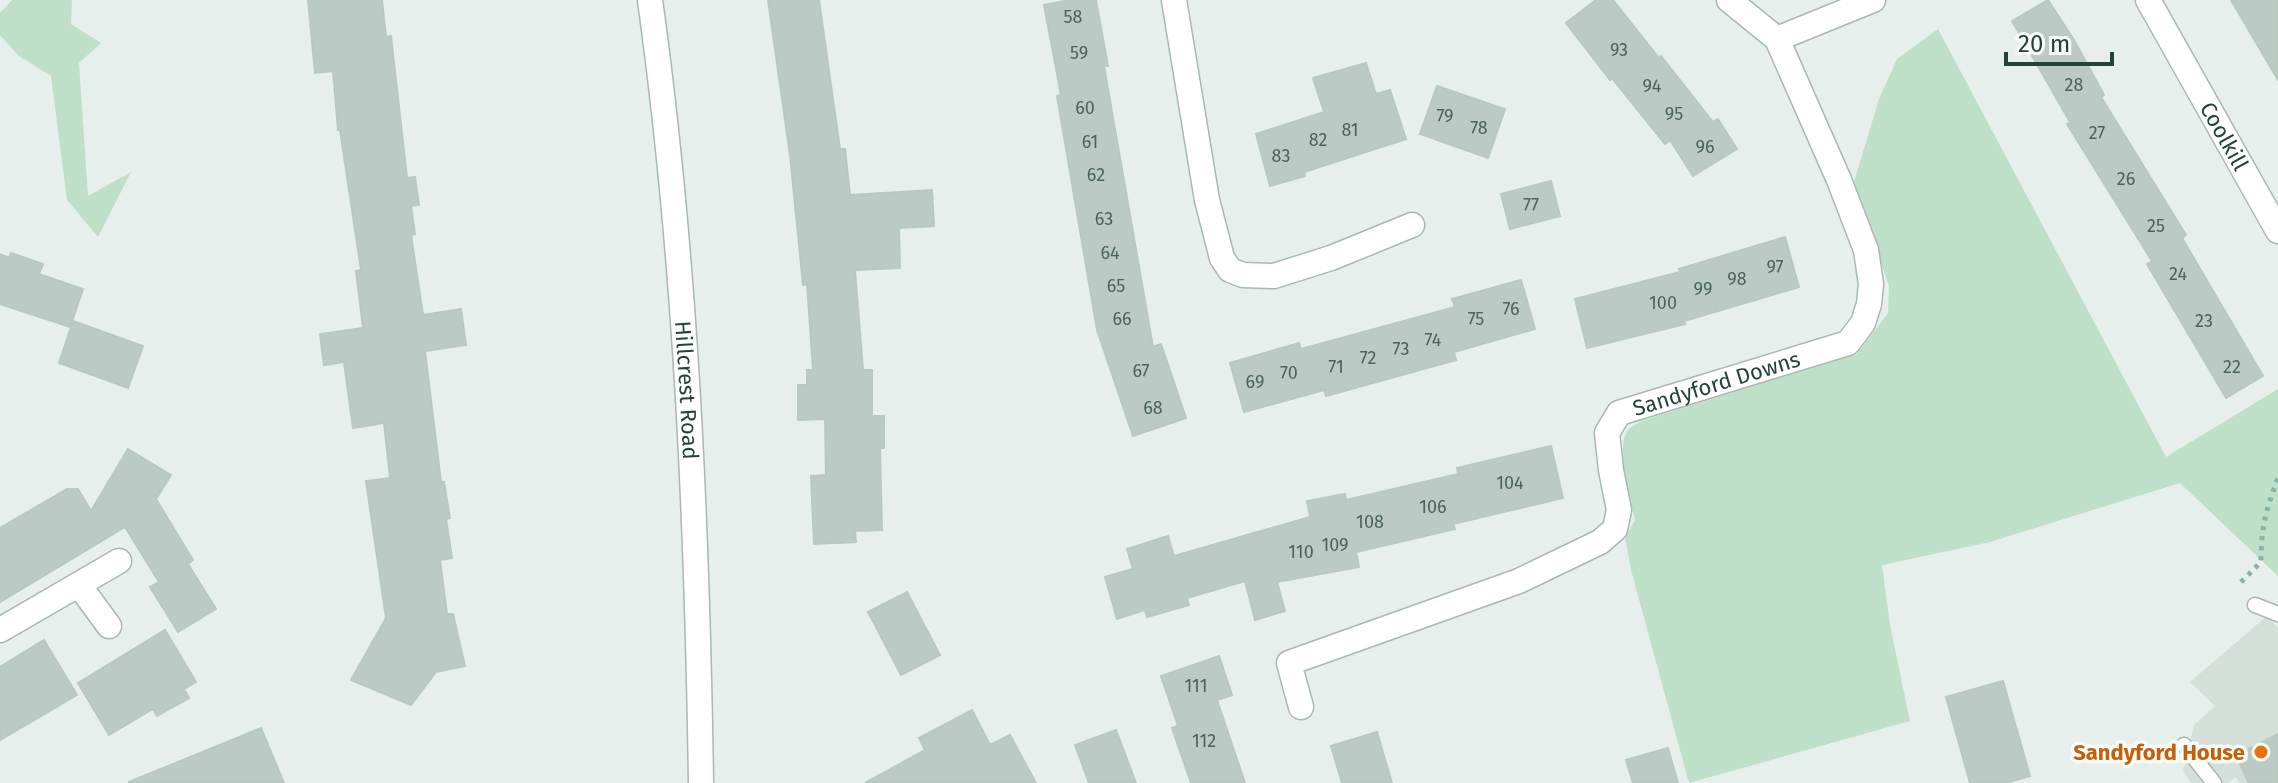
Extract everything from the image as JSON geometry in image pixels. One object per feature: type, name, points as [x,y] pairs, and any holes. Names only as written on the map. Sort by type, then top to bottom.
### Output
[{"type":"street","name":"Hillcrest Road","points":[[650,0],[670,171],[684,348],[695,527],[701,783]]},
{"type":"street","points":[[1174,0],[1207,200],[1222,258],[1230,270],[1243,275],[1274,276],[1331,258],[1412,225]]},
{"type":"street","name":"Sandyford Downs","points":[[1301,707],[1289,663],[1519,581],[1600,542],[1615,529],[1619,510],[1607,433],[1619,413],[1848,343],[1863,323],[1871,284],[1866,250],[1839,180],[1777,39],[1729,0]]},
{"type":"street","points":[[1777,39],[1873,0]]},
{"type":"street","name":"Coolkill","points":[[2148,0],[2278,231]]},
{"type":"street","points":[[0,630],[119,561]]},
{"type":"street","points":[[79,585],[109,626]]},
{"type":"lane","points":[[2255,605],[2278,614]]},
{"type":"lane","points":[[2184,745],[2214,783]]},
{"type":"path","points":[[2235,588],[2261,562],[2266,509],[2278,478]]},
{"type":"shaded area","points":[[2267,616],[2278,628],[2278,783],[2239,783],[2236,777],[2228,783],[2191,783],[2183,771],[2194,725],[2215,706],[2190,682]]},
{"type":"green space","points":[[12,0],[72,0],[71,24],[101,43],[79,63],[88,196],[131,172],[98,237],[67,200],[51,76],[19,56],[0,35],[0,13]]},
{"type":"green space","points":[[1938,29],[2166,457],[2278,389],[2278,576],[2180,483],[1990,542],[1882,565],[1890,625],[1910,721],[1689,783],[1625,538],[1635,520],[1623,459],[1625,436],[1630,428],[1641,421],[1857,354],[1888,313],[1889,286],[1854,182],[1879,99],[1897,59]]},
{"type":"building","points":[[308,0],[382,0],[386,37],[391,36],[407,178],[415,177],[419,205],[411,206],[415,234],[411,235],[423,315],[461,309],[466,345],[425,351],[441,482],[444,482],[450,518],[446,519],[452,558],[440,560],[447,614],[453,614],[465,666],[436,672],[411,705],[351,680],[386,618],[366,481],[390,478],[384,423],[353,428],[344,362],[324,365],[320,334],[363,328],[356,271],[361,270],[338,130],[333,71],[315,73]]},
{"type":"building","points":[[768,0],[819,0],[840,149],[845,149],[850,195],[932,190],[934,226],[899,228],[900,268],[855,270],[863,370],[872,370],[872,416],[884,416],[884,448],[880,448],[882,530],[855,531],[856,542],[814,544],[811,476],[826,475],[825,419],[798,420],[798,385],[807,385],[807,370],[813,370],[807,284],[803,285],[790,155]]},
{"type":"building","points":[[1069,0],[1096,0],[1108,66],[1104,66],[1153,347],[1161,344],[1186,418],[1133,436],[1097,330],[1057,96],[1061,95],[1044,5]]},
{"type":"building","points":[[1596,0],[1613,0],[1713,122],[1718,119],[1737,149],[1693,176],[1670,140],[1665,144],[1566,23]]},
{"type":"building","points":[[2048,0],[2074,40],[2104,95],[2101,97],[2186,235],[2182,238],[2263,376],[2226,398],[2147,264],[2152,261],[2067,124],[2070,122],[2012,21]]},
{"type":"building","points":[[2231,0],[2278,0],[2278,80]]},
{"type":"building","points":[[1366,63],[1376,94],[1390,90],[1406,139],[1270,186],[1256,134],[1324,112],[1313,78]]},
{"type":"building","points":[[1437,86],[1505,109],[1488,158],[1420,134]]},
{"type":"building","points":[[1551,181],[1560,216],[1510,229],[1501,194]]},
{"type":"building","points":[[1785,237],[1799,287],[1684,321],[1685,324],[1587,348],[1575,299],[1680,272],[1679,269]]},
{"type":"building","points":[[11,253],[43,264],[39,274],[83,289],[70,327],[0,304],[0,254],[9,258]]},
{"type":"building","points":[[1521,280],[1535,329],[1454,352],[1456,360],[1326,396],[1324,390],[1244,412],[1230,363],[1299,343],[1301,349],[1455,307],[1452,299]]},
{"type":"building","points":[[73,321],[143,346],[128,388],[59,363]]},
{"type":"building","points":[[1551,446],[1563,498],[1453,524],[1455,529],[1356,552],[1359,567],[1277,582],[1285,611],[1255,620],[1245,581],[1187,598],[1189,605],[1147,617],[1145,610],[1117,619],[1105,577],[1133,569],[1127,549],[1168,536],[1174,556],[1310,517],[1307,501],[1345,494],[1346,500],[1458,474],[1457,468]]},
{"type":"building","points":[[128,449],[171,475],[156,499],[193,560],[188,564],[216,609],[178,632],[150,587],[159,582],[125,527],[0,602],[0,528],[67,489],[78,489],[91,511]]},
{"type":"building","points":[[907,592],[940,655],[901,675],[868,612]]},
{"type":"building","points":[[165,630],[196,682],[184,689],[189,698],[157,716],[153,709],[109,735],[78,683]]},
{"type":"building","points":[[44,640],[77,695],[0,740],[0,667]]},
{"type":"building","points":[[1219,656],[1232,695],[1217,700],[1245,783],[1191,783],[1172,728],[1178,726],[1161,676]]},
{"type":"building","points":[[2003,681],[2030,776],[2006,783],[1970,783],[1946,697]]},
{"type":"building","points":[[972,710],[990,745],[1010,735],[1036,783],[865,783],[925,750],[919,738]]},
{"type":"building","points":[[261,728],[284,783],[129,783],[129,782]]},
{"type":"building","points":[[1116,730],[1136,783],[1089,783],[1075,745]]},
{"type":"building","points":[[1377,732],[1392,783],[1342,783],[1331,746]]},
{"type":"building","name":"Sandyford House","points":[[2278,734],[2278,783],[2249,783],[2236,756]]},
{"type":"building","points":[[1668,748],[1678,783],[1633,783],[1626,760]]},
{"type":"place","name":"Sandyford House","points":[[2261,752]]}]
